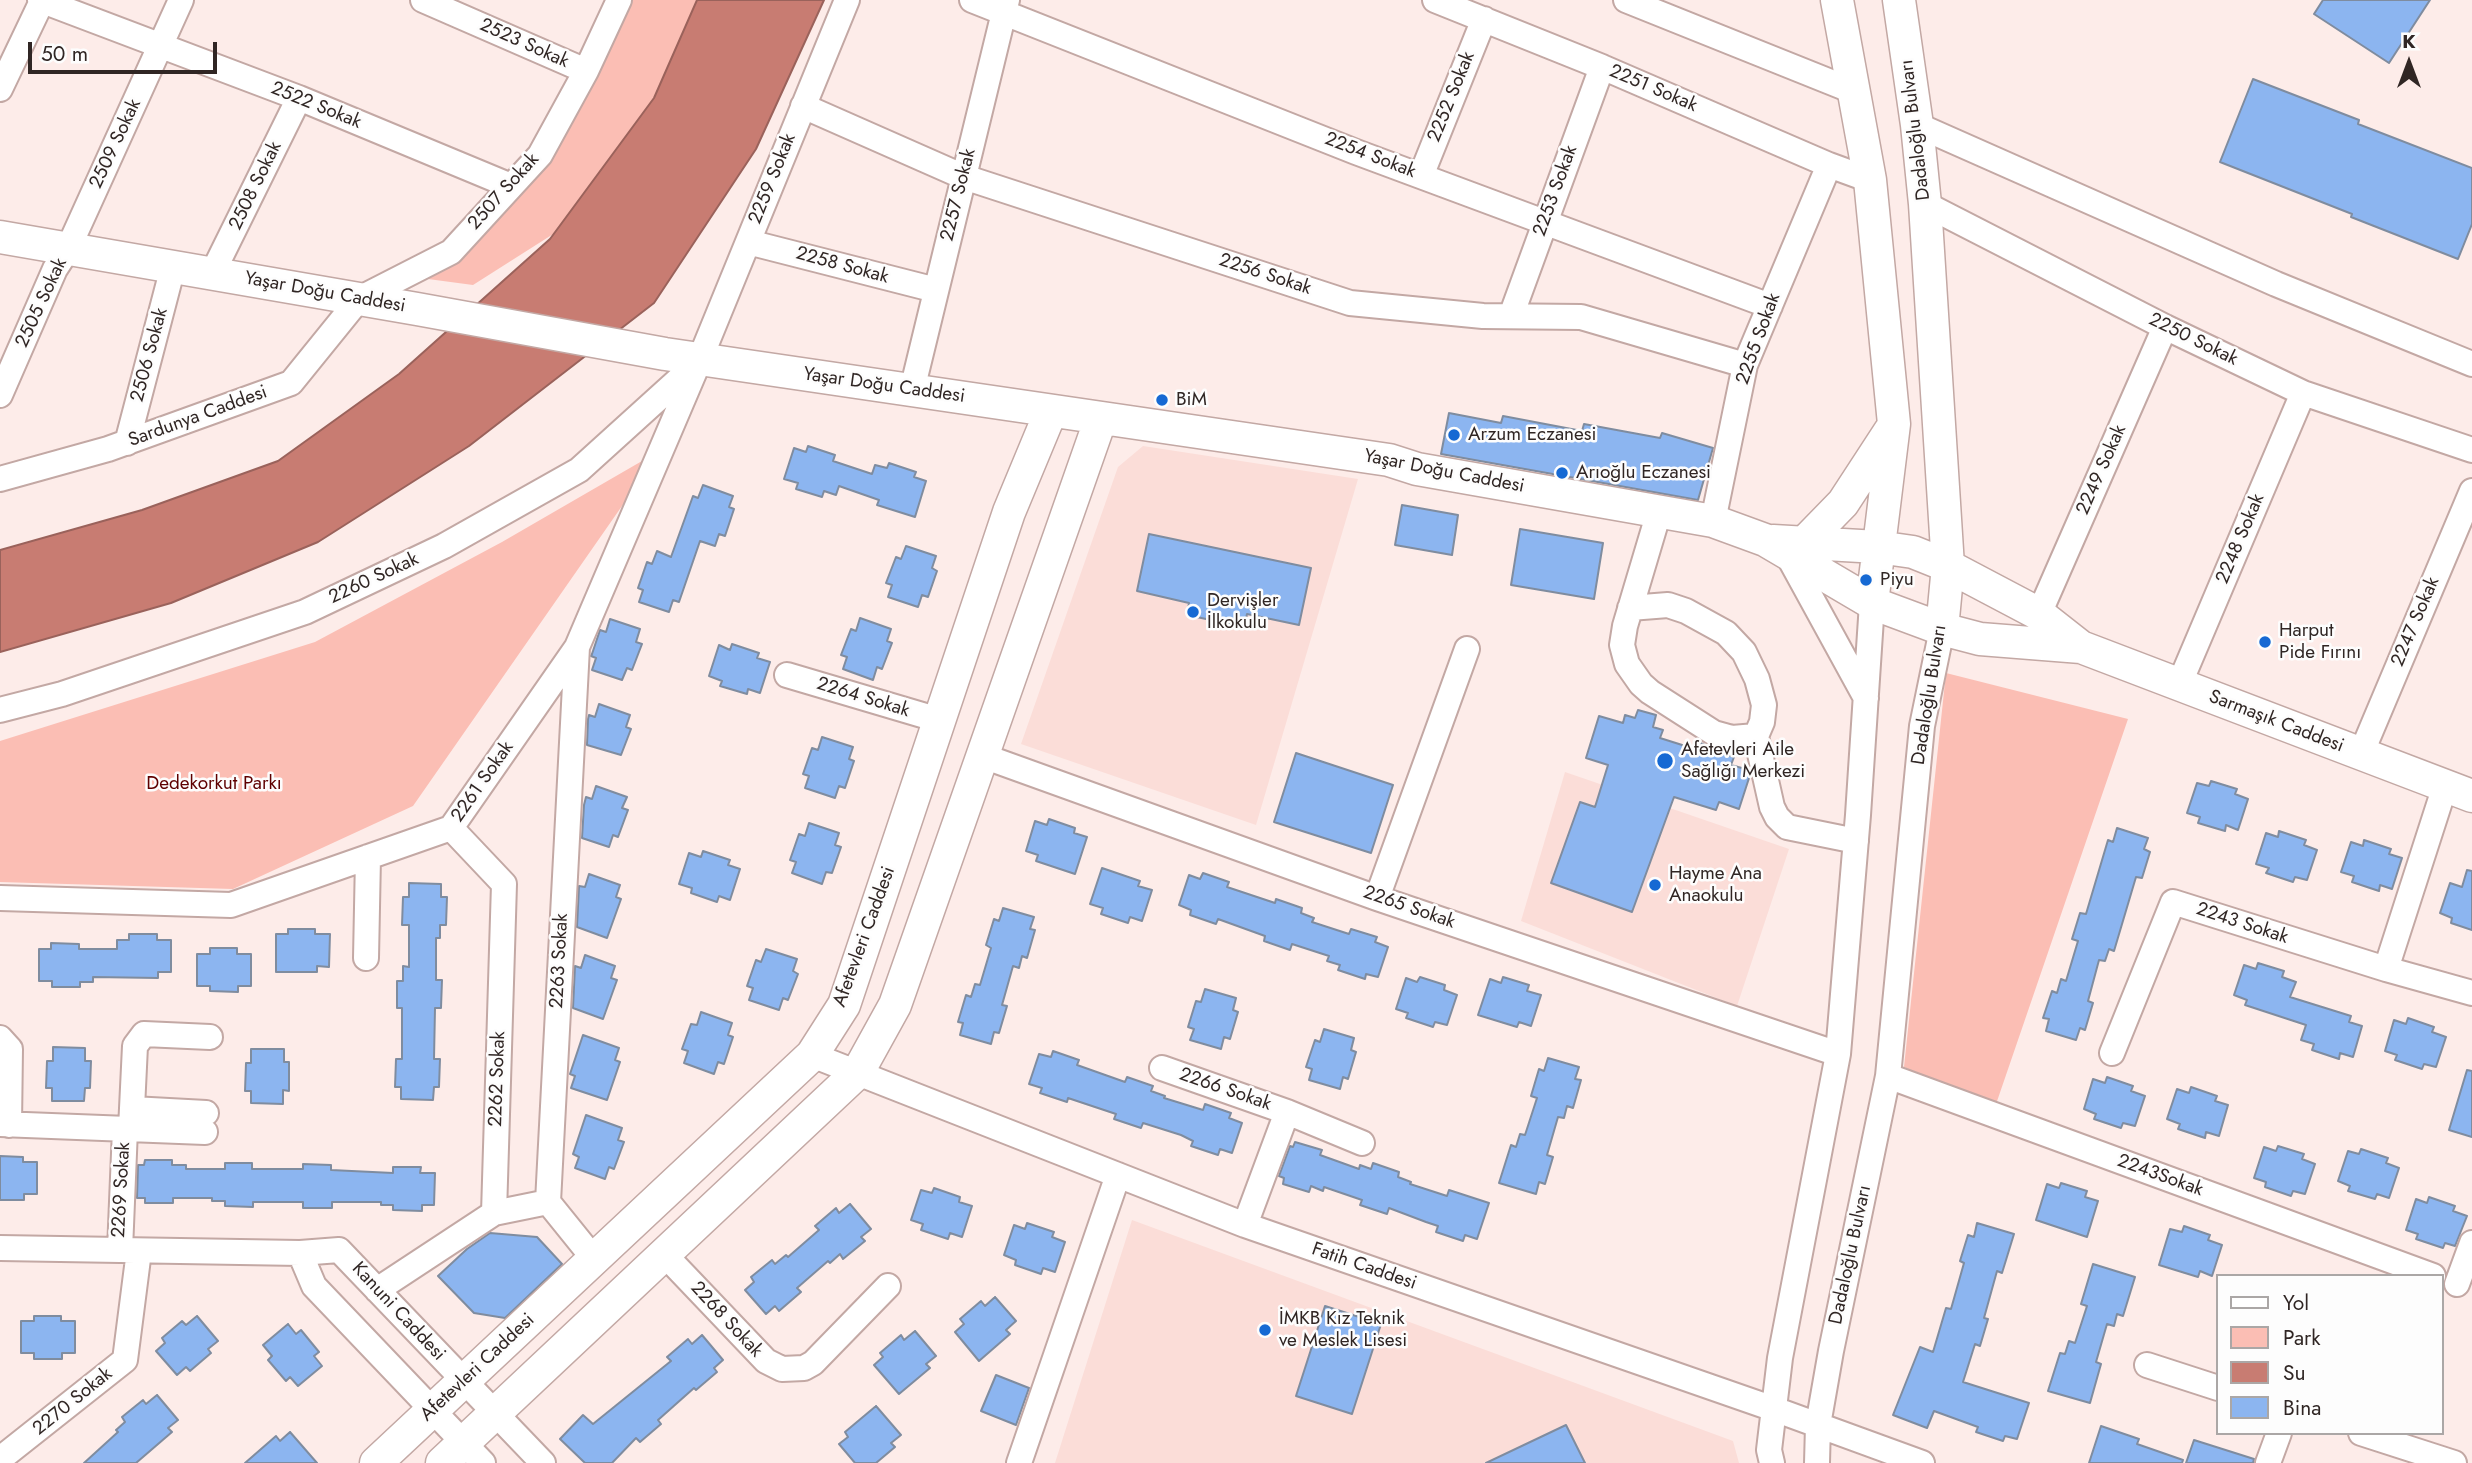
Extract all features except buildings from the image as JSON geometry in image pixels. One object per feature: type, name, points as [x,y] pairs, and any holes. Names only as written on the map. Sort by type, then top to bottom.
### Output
[{"type":"main road","points":[[1837,0],[1870,180],[1894,424],[1872,603]]},
{"type":"main road","name":"Dadaloğlu Bulvarı","points":[[1899,0],[1925,204],[1948,565],[1942,629]]},
{"type":"main road","name":"Yaşar Doğu Caddesi","points":[[0,237],[700,359],[1390,460],[1417,469],[1713,521],[1785,545]]},
{"type":"main road","name":"Afetevleri Caddesi","points":[[376,1463],[812,1055],[844,1005],[1009,513],[1051,411]]},
{"type":"main road","points":[[463,1456],[496,1412],[858,1072],[895,1005],[1101,418]]},
{"type":"main road","points":[[1785,545],[1843,503],[1894,424]]},
{"type":"main road","points":[[1785,545],[1878,547],[1913,552],[1948,565],[2039,614],[2081,647]]},
{"type":"main road","points":[[1785,545],[1872,603],[1942,629],[1980,639],[2081,647]]},
{"type":"main road","name":"Sarmaşık Caddesi","points":[[2081,647],[2459,791]]},
{"type":"street","name":"2522 Sokak","points":[[41,0],[299,98],[512,186]]},
{"type":"street","points":[[0,89],[41,0]]},
{"type":"street","name":"2509 Sokak","points":[[68,249],[181,0]]},
{"type":"street","name":"2523 Sokak","points":[[423,0],[586,71]]},
{"type":"street","name":"2507 Sokak","points":[[359,299],[451,252],[540,155],[586,71],[619,0]]},
{"type":"street","name":"2259 Sokak","points":[[700,359],[847,0]]},
{"type":"street","name":"2254 Sokak","points":[[972,0],[1005,6],[1421,176],[1770,306]]},
{"type":"street","name":"2251 Sokak","points":[[1435,0],[1602,66],[1829,165],[1870,180]]},
{"type":"street","points":[[1626,0],[1853,91]]},
{"type":"street","name":"2257 Sokak","points":[[912,390],[1005,6]]},
{"type":"street","name":"2252 Sokak","points":[[1421,176],[1484,19]]},
{"type":"street","name":"2253 Sokak","points":[[1511,316],[1602,66]]},
{"type":"street","name":"2508 Sokak","points":[[212,274],[299,98]]},
{"type":"street","name":"2256 Sokak","points":[[803,106],[964,177],[1350,303],[1483,316],[1581,317],[1745,365]]},
{"type":"street","points":[[1917,125],[2276,284],[2472,364]]},
{"type":"street","name":"2255 Sokak","points":[[1713,521],[1745,365],[1829,165]]},
{"type":"street","name":"2250 Sokak","points":[[1925,204],[2165,327],[2303,393],[2472,450]]},
{"type":"street","name":"2258 Sokak","points":[[748,242],[936,290]]},
{"type":"street","name":"2505 Sokak","points":[[0,395],[55,269],[68,249]]},
{"type":"street","name":"2506 Sokak","points":[[127,443],[173,267]]},
{"type":"street","name":"Sardunya Caddesi","points":[[0,479],[127,443],[291,383],[359,299]]},
{"type":"street","name":"2249 Sokak","points":[[2039,614],[2165,327]]},
{"type":"street","name":"2261 Sokak","points":[[0,898],[231,905],[451,828],[577,647],[700,359]]},
{"type":"street","name":"2260 Sokak","points":[[0,710],[62,694],[305,612],[444,546],[579,470],[700,359]]},
{"type":"street","name":"2248 Sokak","points":[[2179,685],[2303,393]]},
{"type":"street","name":"2247 Sokak","points":[[2361,754],[2472,491]]},
{"type":"street","points":[[1659,512],[1630,608],[1622,645],[1627,664],[1641,684],[1714,733],[1732,738],[1756,736]]},
{"type":"street","points":[[1785,545],[1866,698]]},
{"type":"street","points":[[1772,1463],[1769,1450],[1780,1358],[1838,1054],[1872,603]]},
{"type":"street","points":[[1630,608],[1668,605],[1686,611],[1726,633],[1744,652],[1757,679],[1764,705],[1762,722],[1756,736],[1772,807],[1781,822],[1787,827],[1856,841]]},
{"type":"street","name":"Dadaloğlu Bulvarı","points":[[1817,1463],[1818,1425],[1888,1076],[1922,726],[1942,629]]},
{"type":"street","name":"2263 Sokak","points":[[548,1202],[577,647]]},
{"type":"street","points":[[1377,898],[1467,649]]},
{"type":"street","name":"2264 Sokak","points":[[788,675],[939,720]]},
{"type":"street","name":"2265 Sokak","points":[[982,756],[1377,898],[1838,1054]]},
{"type":"street","points":[[2386,969],[2459,791]]},
{"type":"street","name":"2262 Sokak","points":[[451,828],[504,884],[494,1213]]},
{"type":"street","points":[[366,958],[368,857]]},
{"type":"street","name":"2243 Sokak","points":[[2112,1053],[2173,902],[2472,993]]},
{"type":"street","name":"2269 Sokak","points":[[129,1251],[130,1123],[135,1046],[144,1034],[210,1037]]},
{"type":"street","points":[[0,1038],[10,1049],[5,1116],[130,1123],[206,1122]]},
{"type":"street","name":"Fatih Caddesi","points":[[812,1055],[1245,1225],[1922,1463]]},
{"type":"street","name":"2266 Sokak","points":[[1162,1068],[1287,1112],[1362,1143]]},
{"type":"street","name":"2243Sokak","points":[[1888,1076],[2427,1274]]},
{"type":"street","name":"2266 Sokak","points":[[1245,1225],[1287,1112]]},
{"type":"street","points":[[1019,1463],[1118,1175]]},
{"type":"street","points":[[377,1290],[494,1213],[548,1202],[594,1259]]},
{"type":"street","points":[[2457,1285],[2472,1243]]},
{"type":"street","name":"Kanuni Caddesi","points":[[0,1248],[300,1253],[339,1250],[543,1463]]},
{"type":"street","name":"2270 Sokak","points":[[0,1459],[125,1360],[129,1251]]},
{"type":"street","points":[[300,1253],[314,1286],[433,1410],[463,1456]]},
{"type":"street","name":"2268 Sokak","points":[[665,1255],[759,1355],[773,1367],[782,1369],[804,1368],[813,1363],[888,1286]]},
{"type":"street","points":[[2147,1365],[2216,1387]]},
{"type":"street","points":[[2268,1463],[2278,1435]]},
{"type":"street","points":[[2367,1435],[2454,1463]]},
{"type":"shaded area","name":"Dervişler İlkokulu","points":[[1143,446],[1358,479],[1256,825],[1021,744],[1118,467]]},
{"type":"shaded area","name":"Hayme Ana Anaokulu","points":[[1565,772],[1789,849],[1737,1006],[1521,921]]},
{"type":"shaded area","name":"İMKB Kız Teknik ve Meslek Lisesi","points":[[1132,1220],[1733,1441],[1739,1463],[1055,1463]]},
{"type":"green space","points":[[616,0],[724,0],[591,210],[473,285],[428,279],[529,167]]},
{"type":"green space","name":"Dedekorkut Parkı","points":[[661,450],[413,806],[233,889],[0,882],[0,741],[315,642],[502,542]]},
{"type":"green space","points":[[1946,673],[2128,719],[1994,1110],[1904,1067]]},
{"type":"water","points":[[697,0],[824,0],[756,149],[654,303],[469,446],[318,542],[171,603],[0,652],[0,550],[142,510],[278,461],[399,374],[550,239],[654,98]]},
{"type":"place","name":"BiM","points":[[1162,400]]},
{"type":"place","name":"Arzum Eczanesi","points":[[1454,435]]},
{"type":"place","name":"Arıoğlu Eczanesi","points":[[1562,473]]},
{"type":"place","name":"Piyu","points":[[1866,580]]},
{"type":"place","name":"Dervişler İlkokulu","points":[[1193,612]]},
{"type":"place","name":"Harput Pide Fırını","points":[[2265,642]]},
{"type":"place","name":"Afetevleri Aile Sağlığı Merkezi","points":[[1665,761]]},
{"type":"place","name":"Hayme Ana Anaokulu","points":[[1655,885]]},
{"type":"place","name":"İMKB Kız Teknik ve Meslek Lisesi","points":[[1265,1330]]}]
